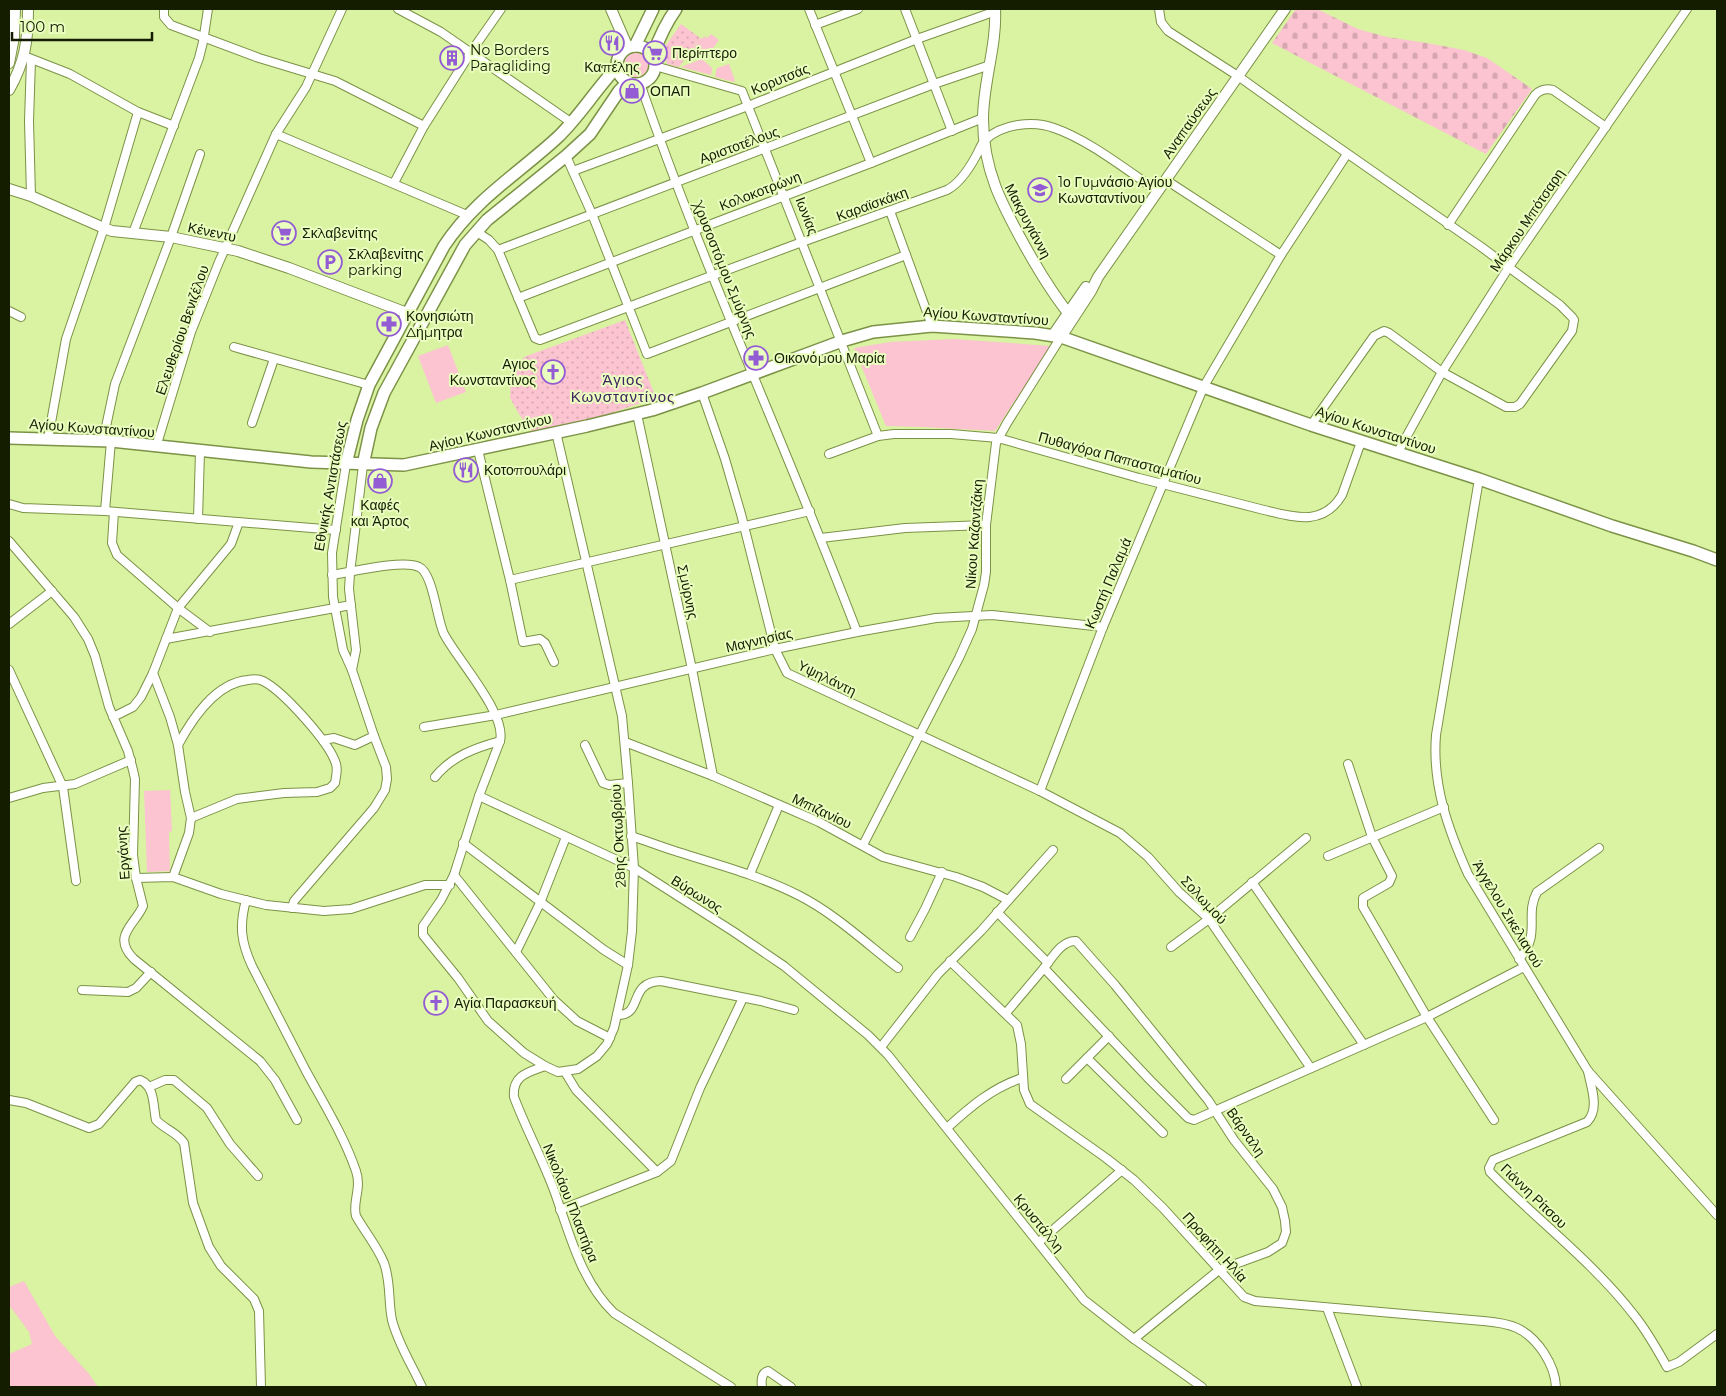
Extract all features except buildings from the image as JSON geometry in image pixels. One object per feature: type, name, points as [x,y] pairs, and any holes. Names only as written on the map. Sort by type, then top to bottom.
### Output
[{"type":"main road","points":[[653,9],[632,47],[618,58],[617,67],[620,75],[634,83],[645,82],[652,75],[659,37],[676,9]]},
{"type":"main road","points":[[632,47],[644,48],[654,61]]},
{"type":"main road","name":"Εθνικής Αντιστάσεως","points":[[346,464],[357,420],[369,385],[444,246],[467,215],[572,123],[602,83],[617,67]]},
{"type":"main road","name":"Εθνικής Αντιστάσεως","points":[[363,465],[371,428],[384,393],[465,245],[510,200],[566,156],[590,134],[619,91],[634,83]]},
{"type":"main road","name":"Αγίου Κωνσταντίνου","points":[[9,438],[107,441],[200,452],[346,464],[404,466],[637,414],[702,394],[842,341],[873,332],[932,326],[1035,333],[1057,336],[1361,442],[1398,452],[1717,560]]},
{"type":"street","points":[[9,63],[14,38],[15,9]]},
{"type":"street","points":[[28,9],[32,196]]},
{"type":"street","points":[[164,9],[164,17],[171,25],[203,38],[335,81],[424,126]]},
{"type":"street","points":[[133,233],[199,58],[208,9]]},
{"type":"street","name":"Ελευθερίου Βενιζέλου","points":[[156,447],[191,332],[226,248],[276,134],[306,87],[342,9]]},
{"type":"street","points":[[398,9],[442,32],[572,123]]},
{"type":"street","points":[[394,183],[424,126],[501,9]]},
{"type":"street","points":[[611,9],[632,47]]},
{"type":"street","points":[[809,9],[871,163]]},
{"type":"street","points":[[815,26],[858,9]]},
{"type":"street","points":[[905,9],[952,131]]},
{"type":"street","points":[[1159,9],[1160,21],[1166,29],[1238,76],[1509,267],[1570,314],[1574,320],[1570,335],[1520,404],[1506,407],[1442,372],[1389,332],[1378,333],[1311,425]]},
{"type":"street","name":"Αναπαύσεως","points":[[1057,336],[1086,288],[1098,277],[1285,9]]},
{"type":"street","name":"Μάρκου Μπότσαρη","points":[[1398,452],[1442,372],[1509,267],[1687,9]]},
{"type":"street","name":"Κορυτσάς","points":[[573,172],[996,10]]},
{"type":"street","name":"Μακρυγιάννη","points":[[996,10],[996,31],[983,118],[984,140],[993,182],[1004,208],[1041,274],[1070,315]]},
{"type":"street","points":[[9,90],[28,58]]},
{"type":"street","points":[[28,58],[70,74],[138,112],[174,126]]},
{"type":"street","name":"Ιωνίας","points":[[654,61],[740,90],[842,341],[878,436]]},
{"type":"street","name":"Αριστοτέλους","points":[[498,250],[990,64]]},
{"type":"street","name":"Χρυσοστόμου Σμύρνης","points":[[634,83],[659,139],[752,374],[821,538],[857,632]]},
{"type":"street","points":[[1448,225],[1539,91],[1552,90],[1606,127]]},
{"type":"street","points":[[48,439],[66,339],[104,228],[138,112]]},
{"type":"street","name":"Κολοκοτρώνη","points":[[518,298],[871,163],[983,118]]},
{"type":"street","points":[[984,140],[997,132],[1016,126],[1034,124],[1052,127],[1089,146],[1158,191]]},
{"type":"street","points":[[276,134],[467,215]]},
{"type":"street","name":"Καραϊσκάκη","points":[[518,298],[535,338],[544,340],[713,275],[951,188],[966,172],[984,140]]},
{"type":"street","points":[[105,511],[107,441],[115,384],[171,237],[200,154]]},
{"type":"street","name":"Κωστή Παλαμά","points":[[1040,791],[1103,627],[1204,386],[1281,255],[1347,154]]},
{"type":"street","points":[[566,156],[592,214],[647,354],[906,256]]},
{"type":"street","points":[[1166,180],[1281,255]]},
{"type":"street","name":"Κένεντυ","points":[[9,189],[32,196],[104,228],[171,237],[226,248],[289,268],[408,313]]},
{"type":"street","points":[[890,211],[932,326]]},
{"type":"street","points":[[477,232],[490,240],[498,250],[518,298]]},
{"type":"street","points":[[9,311],[21,317]]},
{"type":"street","name":"Νίκου Καζαντζάκη","points":[[863,845],[967,642],[982,597],[986,572],[986,525],[994,452],[998,438],[1057,336]]},
{"type":"street","points":[[234,347],[369,385]]},
{"type":"street","points":[[252,423],[274,359]]},
{"type":"street","name":"Υψηλάντη","points":[[702,394],[725,459],[745,527],[775,649],[784,669],[793,676],[1040,791]]},
{"type":"street","name":"Σμύρνης","points":[[637,414],[713,776]]},
{"type":"street","name":"28ης Οκτωβρίου","points":[[556,432],[622,716],[634,868],[633,921],[628,965],[610,1038],[591,1061],[578,1069],[565,1072]]},
{"type":"street","name":"Πυθαγόρα Παπασταματίου","points":[[829,454],[878,436],[951,434],[998,438],[1163,484],[1280,514],[1303,517],[1316,516],[1329,510],[1340,498],[1361,442]]},
{"type":"street","points":[[478,450],[523,642],[540,639],[545,644],[554,662]]},
{"type":"street","points":[[198,519],[200,452]]},
{"type":"street","name":"Εθνικής Αντιστάσεως","points":[[292,908],[294,901],[372,811],[382,797],[386,784],[386,767],[352,670],[343,650],[335,608],[332,553],[346,464]]},
{"type":"street","name":"Εθνικής Αντιστάσεως","points":[[352,670],[356,650],[349,590],[363,465]]},
{"type":"street","name":"Άγγελου Σικελιανού","points":[[1479,479],[1436,735],[1436,775],[1444,807],[1468,874],[1588,1071],[1717,1215]]},
{"type":"street","points":[[9,504],[23,508],[105,511],[336,530]]},
{"type":"street","points":[[510,580],[664,543],[745,527],[810,511]]},
{"type":"street","points":[[114,512],[112,543],[117,555],[178,608],[210,632]]},
{"type":"street","points":[[113,717],[128,711],[137,703],[153,673],[178,608],[231,544],[239,522]]},
{"type":"street","points":[[821,538],[915,527],[986,525]]},
{"type":"street","name":"Εργάνης","points":[[9,541],[74,617],[88,639],[113,717],[131,760],[135,779],[134,855],[136,878],[143,906],[127,929],[124,942],[131,956],[260,1061],[275,1080],[297,1120]]},
{"type":"street","points":[[332,575],[404,564],[415,565],[422,569],[428,577],[444,634],[496,715],[501,733],[500,741],[479,796],[454,875],[450,885],[423,926],[423,935],[494,1026],[524,1053],[555,1071],[565,1072],[576,1090],[657,1172]]},
{"type":"street","points":[[9,624],[52,591]]},
{"type":"street","points":[[166,639],[351,605]]},
{"type":"street","name":"Μαγνησίας","points":[[424,726],[496,715],[775,649],[924,620],[976,615],[1015,617],[1103,627]]},
{"type":"street","points":[[9,670],[63,787],[76,881]]},
{"type":"street","points":[[153,673],[170,717],[178,746],[185,792],[192,818],[189,833],[173,877]]},
{"type":"street","points":[[178,746],[195,717],[218,694],[239,682],[254,679],[264,682],[297,710],[331,751],[337,767],[335,781],[330,788],[317,792],[284,793],[244,798],[226,803],[192,818]]},
{"type":"street","points":[[323,740],[334,738],[356,745],[374,736]]},
{"type":"street","points":[[435,777],[445,766],[469,751],[500,741]]},
{"type":"street","name":"Μπιζανίου","points":[[625,742],[713,776],[819,822],[883,857],[942,872],[983,887],[1008,900]]},
{"type":"street","points":[[585,745],[603,783],[609,786],[628,782]]},
{"type":"street","points":[[9,798],[43,788],[63,787],[131,760]]},
{"type":"street","points":[[1348,764],[1372,837],[1392,876],[1389,883],[1363,898],[1363,907],[1427,1017],[1494,1120]]},
{"type":"street","name":"Σολωμού","points":[[1040,791],[1104,823],[1126,837],[1148,857],[1179,892],[1209,919],[1310,1068]]},
{"type":"street","name":"Βύρωνος","points":[[479,796],[634,868],[784,966],[881,1047]]},
{"type":"street","points":[[750,874],[779,805]]},
{"type":"street","points":[[1328,856],[1444,807]]},
{"type":"street","points":[[631,836],[750,874],[794,893],[813,904],[898,968]]},
{"type":"street","points":[[516,952],[540,903],[566,837]]},
{"type":"street","points":[[1171,947],[1209,919],[1306,838]]},
{"type":"street","points":[[463,843],[540,903],[604,950],[628,965]]},
{"type":"street","points":[[1519,959],[1527,950],[1531,941],[1533,904],[1537,892],[1599,848]]},
{"type":"street","points":[[881,1047],[933,980],[1053,850]]},
{"type":"street","points":[[910,937],[925,910],[942,872]]},
{"type":"street","points":[[454,875],[554,1000],[571,1016],[610,1038]]},
{"type":"street","points":[[136,878],[173,877],[275,907],[324,912],[340,911],[371,903],[425,885],[450,885]]},
{"type":"street","points":[[1252,882],[1364,1044]]},
{"type":"street","points":[[246,900],[241,925],[245,950],[338,1131],[353,1165],[359,1186],[355,1208],[356,1216],[383,1262],[388,1281],[394,1327],[404,1352],[422,1387]]},
{"type":"street","points":[[997,912],[1150,1080],[1188,1118],[1194,1120],[1427,1017],[1524,966]]},
{"type":"street","name":"Βάρναλη","points":[[1046,965],[1065,943],[1076,941],[1115,985],[1215,1110],[1234,1140],[1276,1194],[1282,1207],[1286,1225],[1284,1240],[1278,1246],[1268,1252],[1219,1270],[1134,1339]]},
{"type":"street","name":"Προφήτη Ηλία","points":[[950,961],[1017,1025],[1025,1096],[1035,1108],[1122,1170],[1163,1208],[1247,1298],[1255,1301],[1483,1321],[1510,1326],[1523,1332],[1539,1347],[1554,1372],[1556,1387]]},
{"type":"street","points":[[1006,1013],[1046,965]]},
{"type":"street","points":[[82,990],[128,992],[136,988],[151,972]]},
{"type":"street","points":[[617,1015],[630,1012],[643,987],[649,982],[656,981],[673,982],[794,1010]]},
{"type":"street","points":[[560,1210],[657,1172],[674,1158],[697,1095],[742,998]]},
{"type":"street","points":[[1066,1079],[1109,1036]]},
{"type":"street","name":"Κρυστάλλη","points":[[881,1047],[908,1078],[1084,1300],[1134,1339],[1202,1387]]},
{"type":"street","points":[[1087,1058],[1163,1133]]},
{"type":"street","name":"Νικολάου Πλαστήρα","points":[[545,1066],[519,1077],[515,1084],[514,1095],[555,1192],[569,1237],[582,1266],[597,1292],[609,1308],[623,1319],[731,1387]]},
{"type":"street","name":"Γιάννη Ρίτσου","points":[[1588,1071],[1594,1104],[1591,1117],[1587,1122],[1494,1160],[1489,1168],[1490,1172],[1594,1270],[1616,1294],[1634,1315],[1667,1367],[1679,1362],[1717,1334]]},
{"type":"street","points":[[946,1128],[987,1094],[1022,1078]]},
{"type":"street","points":[[9,1100],[26,1103],[89,1128],[98,1124],[135,1082],[140,1080],[149,1087],[156,1120],[184,1143],[193,1203],[209,1247],[215,1257],[257,1304],[261,1387]]},
{"type":"street","points":[[149,1087],[165,1080],[174,1080],[207,1108],[230,1144],[258,1176]]},
{"type":"street","points":[[1039,1242],[1122,1170]]},
{"type":"street","points":[[1327,1308],[1357,1387]]},
{"type":"street","points":[[762,1387],[762,1376],[768,1370],[791,1387]]},
{"type":"green space","points":[[1296,9],[1317,9],[1358,29],[1387,37],[1464,50],[1487,58],[1532,89],[1486,154],[1272,43]]},
{"type":"green space","points":[[681,24],[700,38],[679,67],[667,64],[664,48]]},
{"type":"green space","points":[[711,34],[719,40],[711,51],[686,59],[700,38],[702,39],[704,36],[707,38]]},
{"type":"green space","points":[[636,53],[645,56],[648,65],[645,74],[636,77],[627,74],[624,65],[627,56]]},
{"type":"green space","points":[[702,59],[712,68],[711,75],[681,67]]},
{"type":"green space","points":[[729,64],[734,82],[715,77],[717,68]]},
{"type":"green space","points":[[625,320],[656,398],[608,414],[532,432],[510,398],[511,376],[524,357]]},
{"type":"green space","points":[[954,339],[1051,346],[995,431],[886,426],[854,348],[890,342]]},
{"type":"green space","points":[[448,345],[466,392],[436,403],[418,356]]},
{"type":"green space","points":[[170,790],[172,831],[169,832],[170,871],[147,872],[144,791]]},
{"type":"green space","points":[[24,1281],[55,1336],[98,1387],[9,1387],[9,1354],[32,1344],[29,1332],[9,1305],[9,1287]]},
{"type":"place","name":"Καπέλης","points":[[612,43]]},
{"type":"place","name":"Περίπτερο","points":[[655,53]]},
{"type":"place","name":"No Borders Paragliding","points":[[452,58]]},
{"type":"place","name":"ΟΠΑΠ","points":[[632,91]]},
{"type":"place","name":"1ο Γυμνάσιο Αγίου Κωνσταντίνου","points":[[1040,190]]},
{"type":"place","name":"Σκλαβενίτης","points":[[284,233]]},
{"type":"place","name":"Σκλαβενίτης parking","points":[[330,262]]},
{"type":"place","name":"Κονησιώτη Δήμητρα","points":[[389,324]]},
{"type":"place","name":"Οικονόμου Μαρία","points":[[756,358]]},
{"type":"place","name":"Αγιος Κωνσταντίνος","points":[[553,372]]},
{"type":"place","name":"Κοτοπουλάρι","points":[[466,470]]},
{"type":"place","name":"Καφές και Άρτος","points":[[380,481]]},
{"type":"place","name":"Αγία Παρασκευή","points":[[436,1003]]},
{"type":"district","name":"Άγιος Κωνσταντίνος","points":[[623,388]]}]
